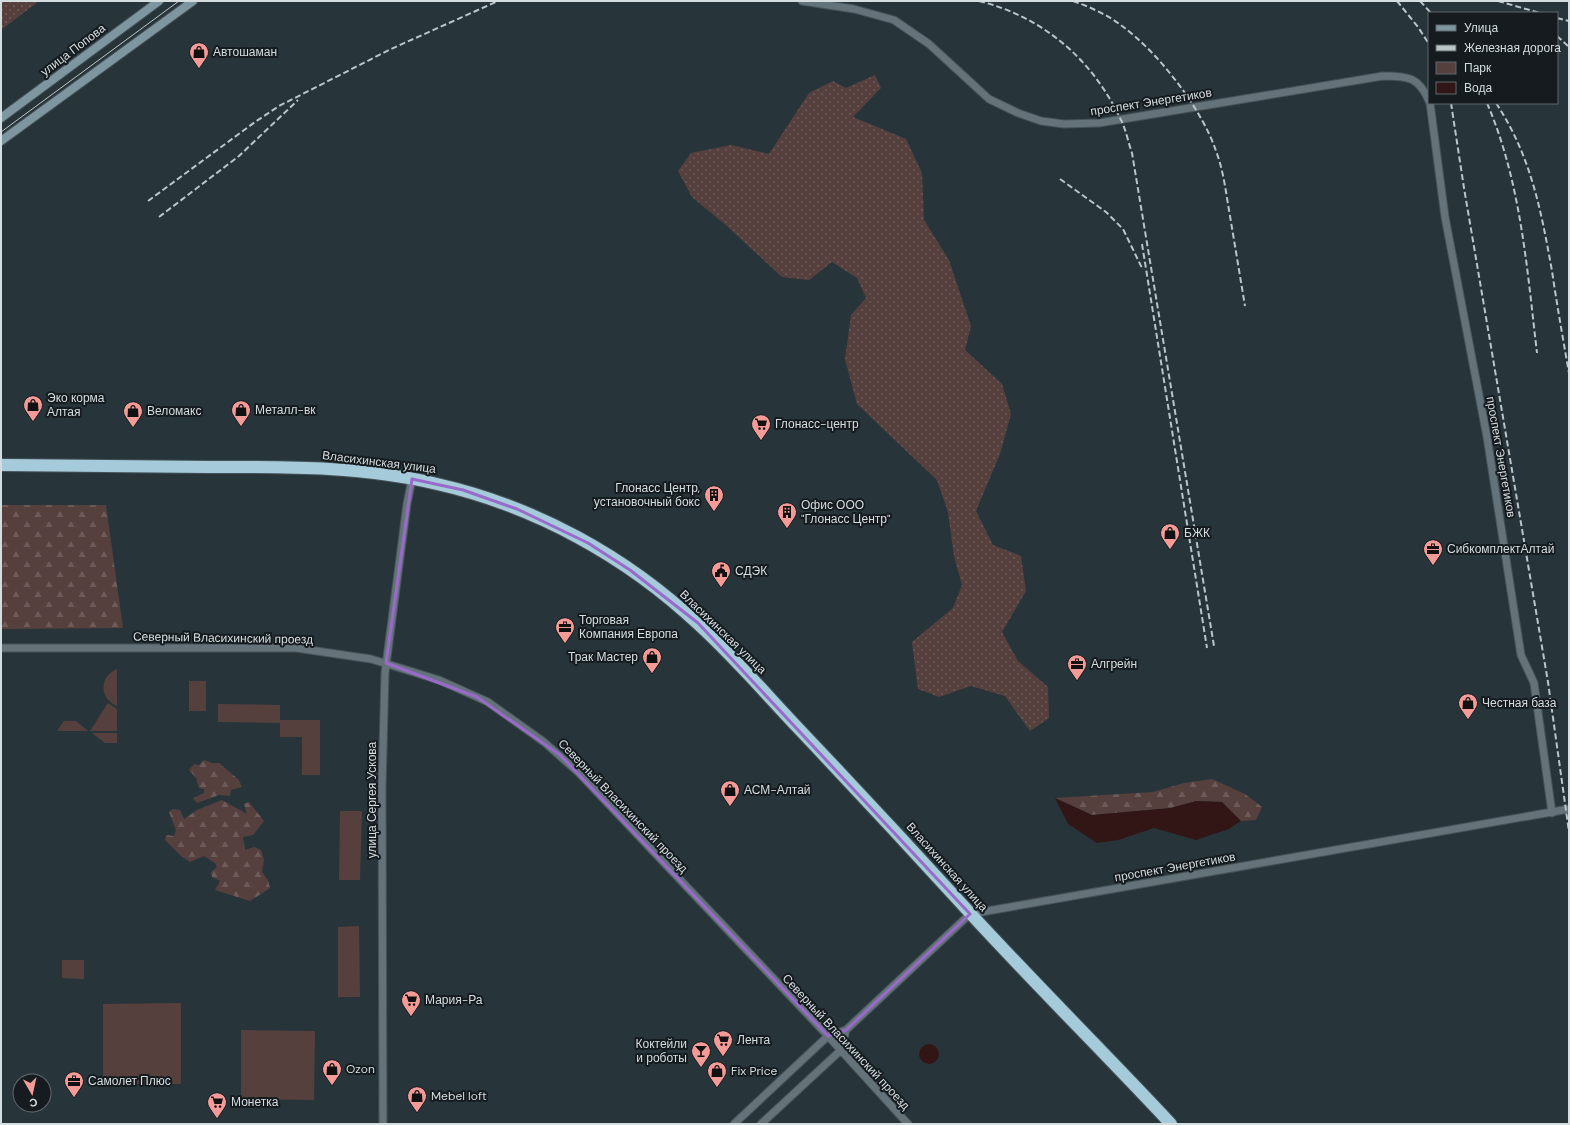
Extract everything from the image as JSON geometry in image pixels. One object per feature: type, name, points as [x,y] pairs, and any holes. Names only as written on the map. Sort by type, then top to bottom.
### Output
[{"type":"highway","name":"Власихинская улица","points":[[1,465],[296,467],[346,470],[412,479],[463,490],[517,509],[550,523],[588,543],[662,592],[732,657],[878,812],[970,914],[1171,1124]]},
{"type":"main road","name":"улица Попова","points":[[1,118],[159,1]]},
{"type":"main road","points":[[1,141],[193,1]]},
{"type":"street","name":"проспект Энергетиков","points":[[802,1],[854,9],[894,20],[929,44],[989,99],[1018,113],[1041,121],[1064,124],[1099,123],[1383,76],[1403,76],[1415,80],[1424,89],[1428,99]]},
{"type":"street","name":"проспект Энергетиков","points":[[1429,104],[1445,217],[1487,437],[1521,656],[1534,683],[1552,813]]},
{"type":"street","name":"улица Сергея Ускова","points":[[382,1124],[382,787],[386,663],[407,504],[412,479]]},
{"type":"street","name":"Северный Власихинский проезд","points":[[1,648],[296,648],[349,654],[386,663],[439,680],[477,697],[538,737],[560,755],[828,1036],[908,1124]]},
{"type":"street","name":"проспект Энергетиков","points":[[970,914],[1569,809]]},
{"type":"street","points":[[734,1124],[828,1036],[846,1030],[970,914]]},
{"type":"street","points":[[761,1124],[841,1050],[846,1030]]},
{"type":"highlighted area","points":[[412,479],[463,490],[517,509],[588,543],[630,570],[698,623],[970,914],[846,1030],[828,1036],[560,755],[477,697],[386,663]]},
{"type":"green space","points":[[1,1],[39,1],[1,30]]},
{"type":"green space","points":[[875,75],[881,88],[853,117],[906,139],[922,173],[924,220],[949,260],[971,326],[965,350],[1002,384],[1011,414],[1000,454],[976,511],[993,545],[1021,556],[1026,591],[1002,632],[1018,661],[1048,687],[1049,718],[1030,731],[1005,696],[971,686],[939,697],[918,689],[912,642],[953,608],[962,585],[954,556],[948,512],[937,480],[857,404],[845,359],[851,315],[866,298],[857,278],[832,262],[809,280],[782,277],[728,227],[692,197],[678,171],[691,153],[731,145],[769,154],[809,93],[833,81],[846,88]]},
{"type":"green space","points":[[1,505],[106,505],[123,628],[1,629]]},
{"type":"green space","points":[[117,669],[117,706],[111,703],[104,693],[104,682],[111,672]]},
{"type":"green space","points":[[189,681],[206,681],[206,711],[189,711]]},
{"type":"green space","points":[[108,703],[117,709],[117,731],[90,731]]},
{"type":"green space","points":[[218,704],[280,705],[280,720],[320,720],[320,775],[302,775],[302,737],[280,737],[280,723],[218,722]]},
{"type":"green space","points":[[64,721],[76,721],[88,731],[57,731]]},
{"type":"green space","points":[[92,733],[117,733],[117,743],[105,743]]},
{"type":"green space","points":[[204,760],[212,763],[219,763],[239,780],[242,787],[231,790],[230,796],[219,795],[197,803],[193,798],[204,793],[204,789],[199,788],[196,778],[189,770],[194,764],[199,765]]},
{"type":"green space","points":[[1212,779],[1245,794],[1262,807],[1256,820],[1241,821],[1222,802],[1196,801],[1171,808],[1092,815],[1055,798],[1153,792],[1184,783]]},
{"type":"green space","points":[[222,800],[247,814],[244,804],[249,802],[264,821],[253,835],[243,837],[245,850],[254,847],[261,850],[264,860],[262,872],[268,880],[270,888],[250,901],[215,890],[220,881],[212,877],[211,872],[217,867],[215,863],[204,856],[190,862],[181,856],[165,840],[166,835],[174,836],[176,830],[169,812],[173,809],[180,810],[184,819],[197,810]]},
{"type":"green space","points":[[340,811],[362,811],[360,880],[339,880]]},
{"type":"green space","points":[[359,926],[360,997],[338,997],[338,927]]},
{"type":"green space","points":[[62,960],[84,960],[84,979],[62,978]]},
{"type":"green space","points":[[181,1003],[181,1084],[103,1084],[103,1004]]},
{"type":"green space","points":[[241,1030],[315,1031],[314,1100],[241,1099]]},
{"type":"water","points":[[1055,798],[1092,815],[1171,808],[1196,801],[1222,802],[1241,821],[1229,829],[1196,840],[1154,828],[1118,840],[1097,843],[1068,824]]},
{"type":"water","points":[[929,1044],[936,1047],[939,1054],[936,1061],[929,1064],[922,1061],[919,1054],[922,1047]]},
{"type":"tram line","points":[[1,132],[179,1]]},
{"type":"railway","points":[[148,201],[279,106],[391,49],[498,1]]},
{"type":"railway","points":[[979,1],[1002,8],[1024,18],[1044,29],[1063,43],[1080,59],[1095,77],[1109,97],[1124,127],[1132,153],[1214,646]]},
{"type":"railway","points":[[1073,1],[1105,15],[1117,22],[1136,37],[1177,82],[1200,117],[1216,151],[1221,167],[1245,306]]},
{"type":"railway","points":[[1397,1],[1418,27],[1428,42]]},
{"type":"railway","points":[[1420,1],[1430,12]]},
{"type":"railway","points":[[1498,1],[1536,12]]},
{"type":"railway","points":[[1558,18],[1569,21]]},
{"type":"railway","points":[[1558,37],[1569,47]]},
{"type":"railway","points":[[159,217],[239,156],[298,100]]},
{"type":"railway","points":[[1451,104],[1464,188],[1548,682],[1569,832]]},
{"type":"railway","points":[[1487,104],[1508,164],[1515,195],[1526,258],[1537,353]]},
{"type":"railway","points":[[1497,104],[1518,143],[1539,205],[1548,248],[1569,373]]},
{"type":"railway","points":[[1060,179],[1106,212],[1123,229],[1142,268]]},
{"type":"railway","points":[[1142,244],[1207,648]]},
{"type":"place","name":"Автошаман","points":[[199,69]]},
{"type":"place","name":"Эко корма Алтая","points":[[33,422]]},
{"type":"place","name":"Металл-вк","points":[[241,427]]},
{"type":"place","name":"Веломакс","points":[[133,428]]},
{"type":"place","name":"Глонасс-центр","points":[[761,441]]},
{"type":"place","name":"Глонасс Центр, установочный бокс","points":[[714,512]]},
{"type":"place","name":"Офис ООО \"Глонасс Центр\"","points":[[787,529]]},
{"type":"place","name":"БЖК","points":[[1170,550]]},
{"type":"place","name":"СибкомплектАлтай","points":[[1433,566]]},
{"type":"place","name":"СДЭК","points":[[721,588]]},
{"type":"place","name":"Торговая Компания Европа","points":[[565,644]]},
{"type":"place","name":"Трак Мастер","points":[[652,674]]},
{"type":"place","name":"Алгрейн","points":[[1077,681]]},
{"type":"place","name":"Честная база","points":[[1468,720]]},
{"type":"place","name":"АСМ-Алтай","points":[[730,807]]},
{"type":"place","name":"Мария-Ра","points":[[411,1017]]},
{"type":"place","name":"Лента","points":[[723,1057]]},
{"type":"place","name":"Коктейли и роботы","points":[[701,1068]]},
{"type":"place","name":"Ozon","points":[[332,1086]]},
{"type":"place","name":"Fix Price","points":[[717,1088]]},
{"type":"place","name":"Самолет Плюс","points":[[74,1098]]},
{"type":"place","name":"Mebel loft","points":[[417,1113]]},
{"type":"place","name":"Монетка","points":[[217,1119]]}]
